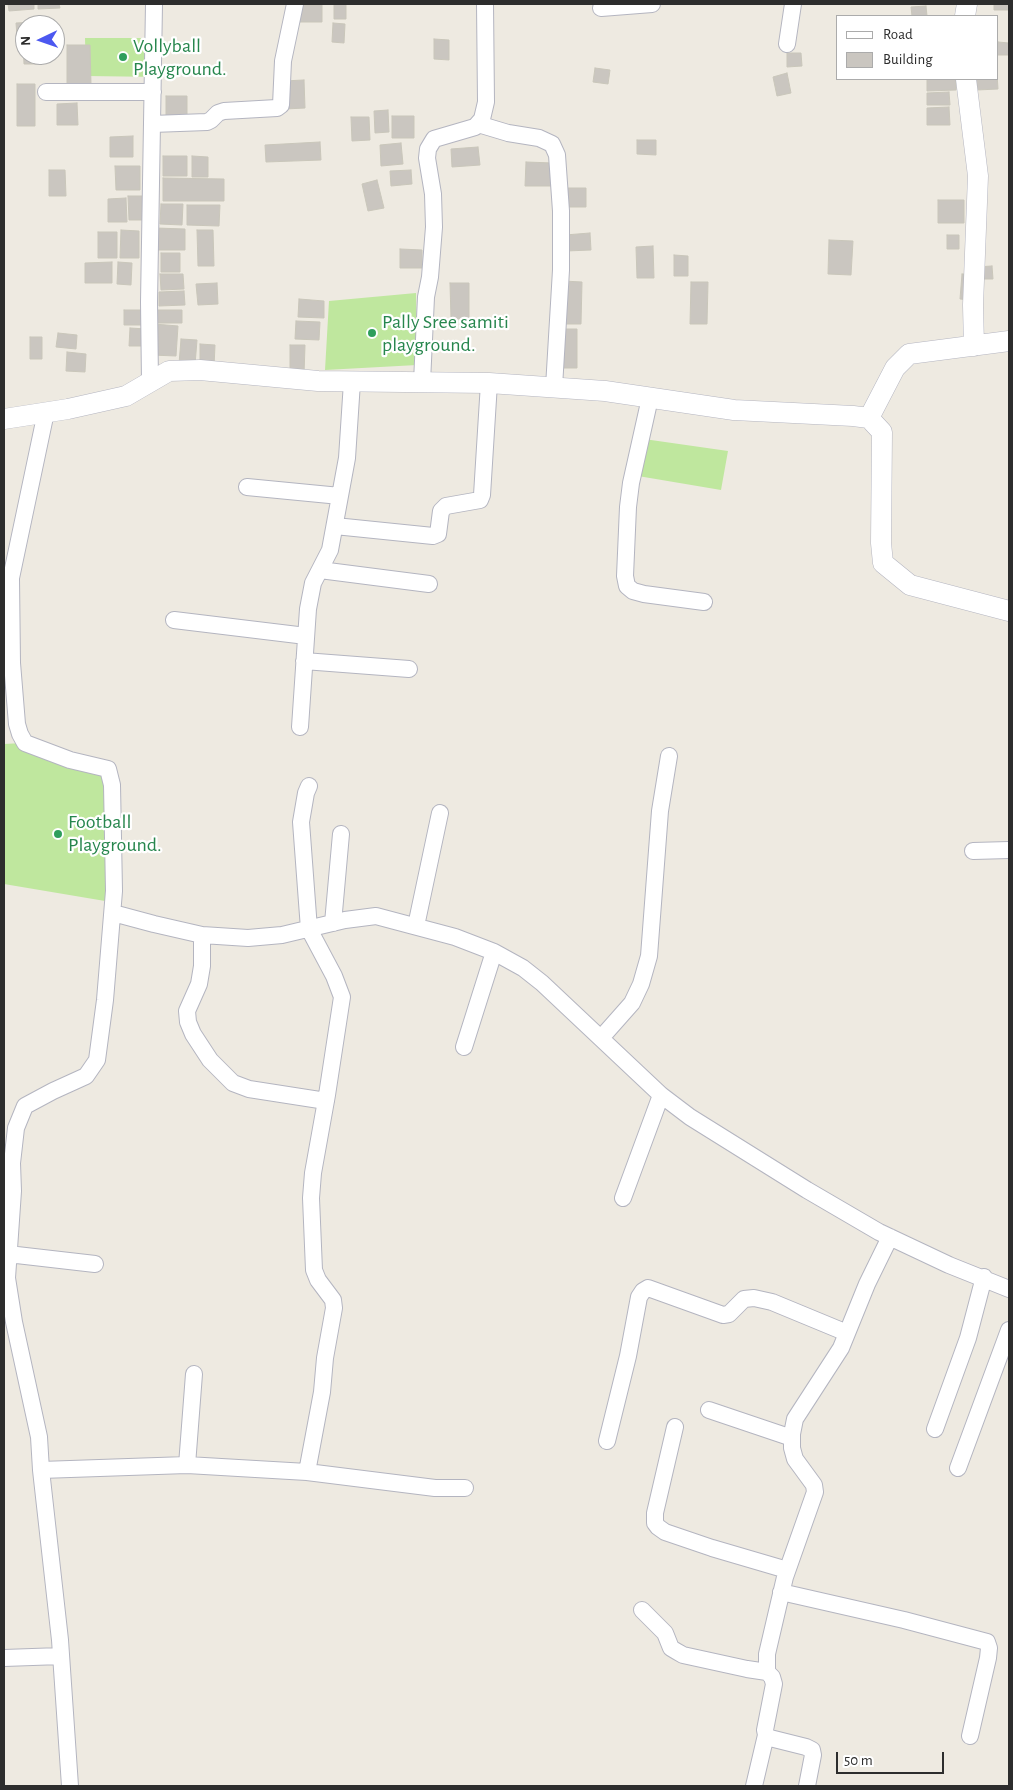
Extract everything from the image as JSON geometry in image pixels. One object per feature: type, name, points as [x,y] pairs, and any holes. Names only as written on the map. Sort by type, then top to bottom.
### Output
[{"type":"street","points":[[150,382],[154,4]]},
{"type":"street","points":[[152,124],[207,122],[212,120],[218,113],[224,111],[277,108],[281,106],[283,61],[295,4]]},
{"type":"street","points":[[422,382],[426,296],[431,270],[434,227],[433,194],[426,158],[428,149],[434,139],[475,127],[482,119],[486,102],[485,4]]},
{"type":"street","points":[[601,8],[652,4]]},
{"type":"street","points":[[787,44],[792,4]]},
{"type":"street","points":[[966,80],[978,176],[973,305],[974,346]]},
{"type":"street","points":[[46,92],[153,92]]},
{"type":"street","points":[[478,124],[539,138],[552,144],[557,155],[561,211],[561,270],[554,387]]},
{"type":"street","points":[[869,418],[895,368],[909,354],[1009,341]]},
{"type":"street","points":[[4,419],[126,396],[169,371],[200,370],[318,382],[489,383],[554,387],[605,391],[734,410],[869,418],[882,432],[881,543],[883,563],[910,585],[1009,610]]},
{"type":"street","points":[[300,727],[308,609],[313,583],[330,550],[335,526],[346,458],[352,382]]},
{"type":"street","points":[[335,526],[432,536],[438,534],[441,511],[446,506],[480,500],[482,495],[489,383]]},
{"type":"street","points":[[650,398],[631,483],[628,507],[625,576],[627,586],[633,591],[644,594],[704,602]]},
{"type":"street","points":[[46,412],[11,578],[12,663],[17,724],[20,734],[26,742],[70,760],[108,769],[112,785],[114,891],[98,1060],[86,1076],[53,1090],[25,1106],[16,1128],[8,1191],[7,1278],[14,1322],[39,1438],[61,1656],[70,1786]]},
{"type":"street","points":[[247,487],[340,496]]},
{"type":"street","points":[[320,570],[429,584]]},
{"type":"street","points":[[174,620],[306,636]]},
{"type":"street","points":[[304,662],[409,669]]},
{"type":"street","points":[[601,1038],[632,1003],[641,984],[649,956],[660,811],[669,756]]},
{"type":"street","points":[[307,1472],[322,1392],[325,1358],[334,1308],[333,1300],[318,1280],[314,1270],[311,1198],[313,1173],[342,997],[334,976],[309,929],[300,822],[309,786]]},
{"type":"street","points":[[416,926],[440,813]]},
{"type":"street","points":[[333,923],[341,834]]},
{"type":"street","points":[[973,851],[1009,850]]},
{"type":"street","points":[[113,913],[202,935],[248,938],[282,935],[345,920],[376,916],[455,937],[494,952],[523,968],[542,983],[661,1096],[690,1117],[807,1190],[890,1237],[950,1265],[984,1277],[1009,1289]]},
{"type":"street","points":[[202,935],[202,966],[199,984],[186,1011],[193,1034],[210,1060],[232,1083],[249,1089],[326,1101]]},
{"type":"street","points":[[464,1047],[494,952]]},
{"type":"street","points":[[623,1198],[661,1096]]},
{"type":"street","points":[[766,1672],[781,1592],[815,1492],[814,1485],[795,1459],[792,1438],[795,1419],[841,1348],[867,1284],[890,1237]]},
{"type":"street","points":[[8,1254],[95,1264]]},
{"type":"street","points":[[935,1430],[968,1338],[984,1277]]},
{"type":"street","points":[[607,1441],[628,1356],[638,1298],[648,1288],[723,1315],[729,1314],[744,1299],[754,1298],[772,1302],[847,1333]]},
{"type":"street","points":[[958,1468],[1009,1330]]},
{"type":"street","points":[[187,1465],[194,1374]]},
{"type":"street","points":[[709,1410],[792,1438]]},
{"type":"street","points":[[675,1427],[655,1513],[655,1523],[658,1528],[712,1548],[787,1570]]},
{"type":"street","points":[[41,1470],[187,1465],[307,1472],[435,1488],[464,1488]]},
{"type":"street","points":[[781,1592],[904,1620],[987,1642],[989,1648],[988,1658],[970,1736]]},
{"type":"street","points":[[642,1610],[666,1633],[671,1648],[676,1652],[747,1670],[766,1672],[772,1677],[774,1684],[765,1730],[766,1735],[754,1786]]},
{"type":"street","points":[[4,1658],[61,1656]]},
{"type":"street","points":[[766,1735],[770,1738],[812,1750],[813,1755],[807,1786]]},
{"type":"green space","name":"Vollyball Playground.","points":[[85,38],[161,38],[161,77],[86,76]]},
{"type":"green space","name":"Pally Sree samiti playground.","points":[[416,293],[417,365],[325,370],[329,301]]},
{"type":"green space","points":[[644,439],[728,451],[721,490],[638,476]]},
{"type":"green space","name":"Football Playground.","points":[[23,743],[108,769],[111,902],[4,884],[4,744]]},
{"type":"building","points":[[8,4],[34,4],[34,9],[9,11]]},
{"type":"building","points":[[38,4],[59,4],[60,8],[38,9]]},
{"type":"building","points":[[334,4],[346,4],[346,19],[334,19]]},
{"type":"building","points":[[994,4],[1009,4],[1009,10],[994,10]]},
{"type":"building","points":[[297,5],[322,5],[322,22],[297,22]]},
{"type":"building","points":[[926,6],[927,15],[912,15],[911,7]]},
{"type":"building","points":[[333,23],[345,24],[344,43],[332,42]]},
{"type":"building","points":[[434,39],[449,40],[449,60],[434,59]]},
{"type":"building","points":[[998,42],[1009,43],[1009,55],[998,55]]},
{"type":"building","points":[[67,45],[90,45],[91,85],[67,85]]},
{"type":"building","points":[[787,53],[801,53],[802,66],[787,67]]},
{"type":"building","points":[[595,68],[610,70],[608,84],[593,82]]},
{"type":"building","points":[[787,73],[791,93],[777,96],[773,77]]},
{"type":"building","points":[[304,80],[305,108],[285,109],[283,81]]},
{"type":"building","points":[[927,80],[956,80],[956,90],[927,91]]},
{"type":"building","points":[[976,80],[997,80],[998,89],[977,90]]},
{"type":"building","points":[[17,84],[35,84],[35,126],[17,126]]},
{"type":"building","points":[[949,92],[950,105],[927,105],[927,93]]},
{"type":"building","points":[[166,96],[187,96],[187,119],[166,119]]},
{"type":"building","points":[[77,103],[78,125],[57,125],[57,104]]},
{"type":"building","points":[[949,107],[950,125],[927,125],[927,108]]},
{"type":"building","points":[[388,110],[389,132],[375,133],[374,111]]},
{"type":"building","points":[[392,116],[414,116],[414,138],[392,138]]},
{"type":"building","points":[[351,117],[369,117],[370,140],[352,141]]},
{"type":"building","points":[[133,136],[133,157],[110,157],[110,137]]},
{"type":"building","points":[[637,140],[656,140],[656,155],[637,154]]},
{"type":"building","points":[[320,142],[321,160],[266,162],[265,145]]},
{"type":"building","points":[[401,143],[403,164],[381,166],[380,145]]},
{"type":"building","points":[[478,147],[480,165],[452,167],[451,149]]},
{"type":"building","points":[[163,156],[187,156],[187,176],[163,176]]},
{"type":"building","points":[[192,156],[208,157],[208,177],[192,177]]},
{"type":"building","points":[[526,162],[553,163],[553,186],[525,186]]},
{"type":"building","points":[[115,166],[140,166],[140,190],[116,190]]},
{"type":"building","points":[[49,170],[65,170],[66,196],[49,196]]},
{"type":"building","points":[[411,170],[412,184],[391,186],[390,171]]},
{"type":"building","points":[[163,178],[224,179],[224,201],[163,201]]},
{"type":"building","points":[[377,180],[384,208],[368,211],[362,184]]},
{"type":"building","points":[[564,188],[586,188],[586,207],[564,207]]},
{"type":"building","points":[[128,196],[144,196],[144,220],[129,220]]},
{"type":"building","points":[[126,198],[127,222],[108,222],[108,199]]},
{"type":"building","points":[[938,200],[964,200],[964,223],[938,223]]},
{"type":"building","points":[[161,204],[183,204],[182,225],[160,224]]},
{"type":"building","points":[[187,205],[220,205],[219,226],[187,225]]},
{"type":"building","points":[[156,228],[185,229],[185,250],[156,250]]},
{"type":"building","points":[[121,230],[139,231],[139,258],[120,258]]},
{"type":"building","points":[[197,230],[213,230],[214,266],[198,266]]},
{"type":"building","points":[[98,232],[117,232],[117,258],[98,258]]},
{"type":"building","points":[[590,233],[591,250],[566,251],[565,235]]},
{"type":"building","points":[[947,235],[959,235],[959,249],[947,249]]},
{"type":"building","points":[[829,240],[853,241],[851,275],[828,274]]},
{"type":"building","points":[[653,246],[654,278],[637,278],[636,247]]},
{"type":"building","points":[[400,249],[422,250],[422,268],[400,268]]},
{"type":"building","points":[[161,253],[180,253],[180,272],[161,272]]},
{"type":"building","points":[[674,255],[688,256],[688,276],[674,276]]},
{"type":"building","points":[[112,262],[112,283],[85,283],[85,263]]},
{"type":"building","points":[[118,262],[132,263],[131,285],[117,284]]},
{"type":"building","points":[[992,266],[993,279],[977,279],[976,267]]},
{"type":"building","points":[[160,274],[183,274],[184,289],[161,290]]},
{"type":"building","points":[[962,274],[972,274],[970,300],[960,299]]},
{"type":"building","points":[[563,281],[582,282],[581,324],[562,324]]},
{"type":"building","points":[[691,282],[708,282],[707,324],[690,324]]},
{"type":"building","points":[[217,283],[218,304],[198,305],[196,284]]},
{"type":"building","points":[[450,283],[469,283],[469,319],[451,319]]},
{"type":"building","points":[[184,291],[185,305],[159,306],[159,292]]},
{"type":"building","points":[[299,299],[324,301],[324,318],[298,317]]},
{"type":"building","points":[[124,310],[143,310],[142,325],[124,325]]},
{"type":"building","points":[[157,310],[182,310],[182,323],[157,323]]},
{"type":"building","points":[[296,321],[320,322],[319,340],[295,339]]},
{"type":"building","points":[[154,324],[178,326],[176,356],[152,355]]},
{"type":"building","points":[[130,328],[146,329],[145,346],[129,346]]},
{"type":"building","points":[[561,329],[577,329],[577,368],[560,368]]},
{"type":"building","points":[[58,333],[77,335],[76,349],[56,347]]},
{"type":"building","points":[[30,337],[42,337],[42,359],[30,359]]},
{"type":"building","points":[[181,339],[197,340],[195,365],[179,364]]},
{"type":"building","points":[[200,344],[215,345],[214,367],[200,367]]},
{"type":"building","points":[[290,345],[305,345],[304,375],[290,375]]},
{"type":"building","points":[[67,352],[86,354],[85,372],[66,371]]},
{"type":"place","name":"Vollyball Playground.","points":[[123,57]]},
{"type":"place","name":"Pally Sree samiti playground.","points":[[372,333]]},
{"type":"place","name":"Football Playground.","points":[[58,834]]}]
